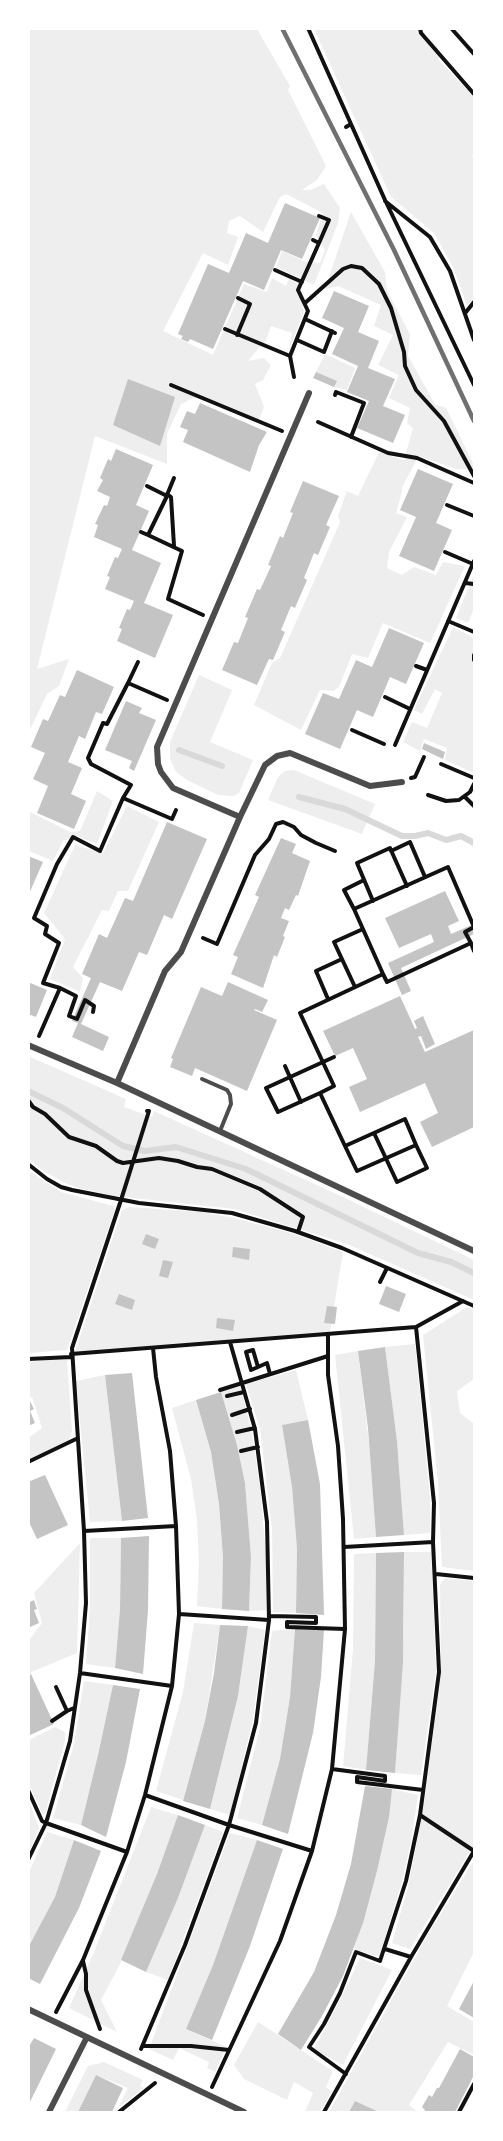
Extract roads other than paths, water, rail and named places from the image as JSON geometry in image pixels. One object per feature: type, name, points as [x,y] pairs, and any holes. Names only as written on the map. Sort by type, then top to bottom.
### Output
[{"type":"street","points":[[240,817],[173,788],[161,772],[157,747],[309,393]]},
{"type":"street","points":[[117,1083],[165,971],[181,952],[265,765],[271,759],[283,754],[297,755],[370,786],[402,782]]},
{"type":"street","points":[[28,1045],[117,1083],[474,1251]]},
{"type":"street","points":[[28,2009],[244,2112]]},
{"type":"street","points":[[49,2112],[87,2037]]},
{"type":"lane","points":[[202,1079],[220,1087],[230,1095],[231,1104],[220,1131]]},
{"type":"waterway","points":[[179,750],[222,766]]},
{"type":"waterway","points":[[299,797],[345,809],[402,836],[428,833],[446,840],[461,836],[474,843]]},
{"type":"waterway","points":[[28,1091],[63,1108],[123,1146],[145,1151],[176,1147],[246,1169],[418,1253],[451,1262],[474,1273]]},
{"type":"railway","points":[[282,28],[394,250],[474,421]]}]
